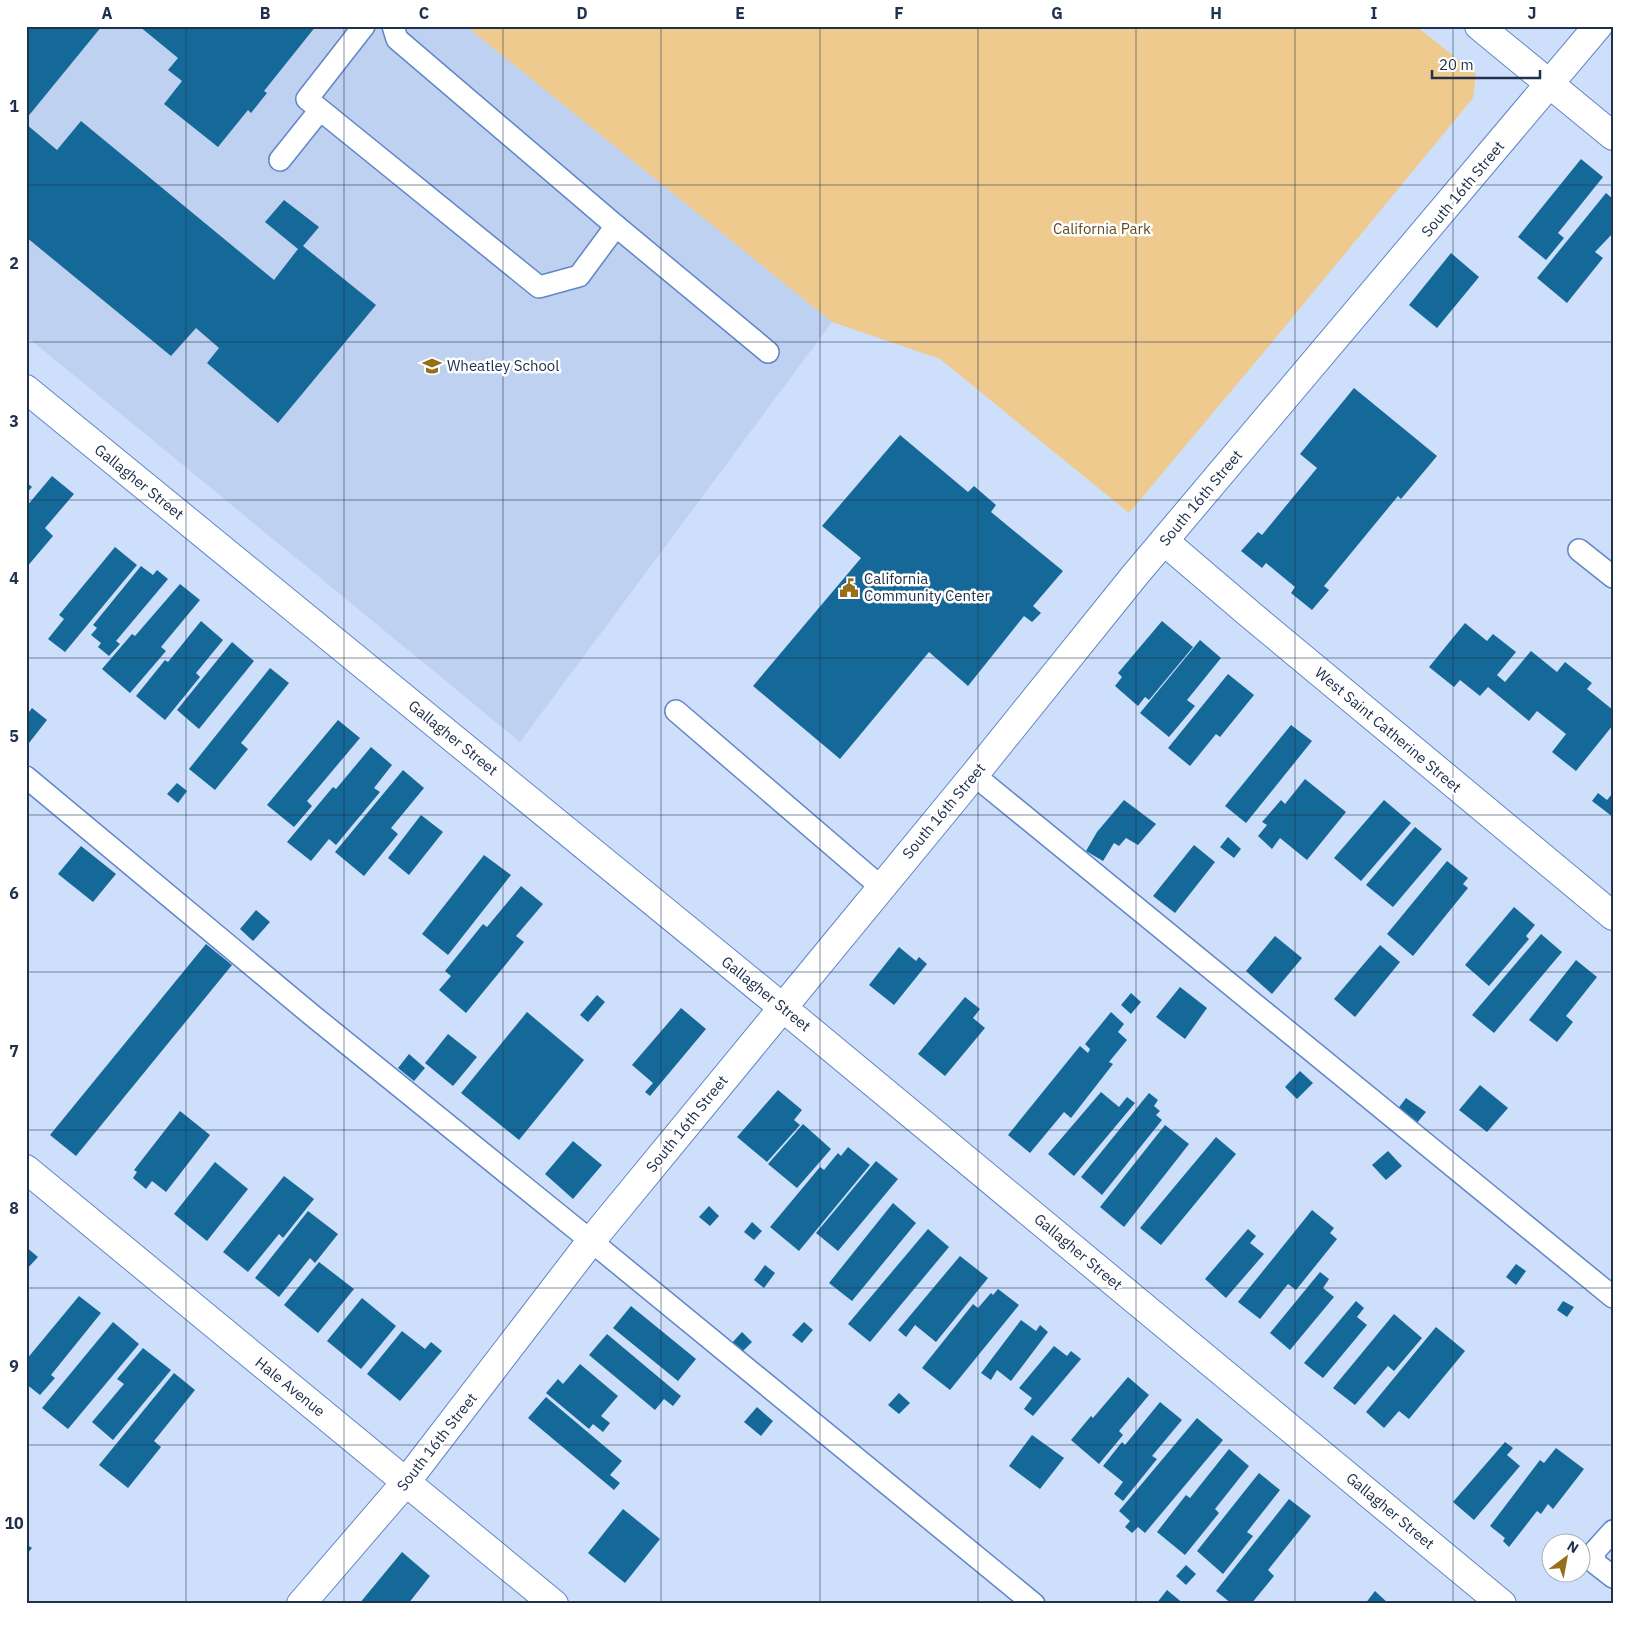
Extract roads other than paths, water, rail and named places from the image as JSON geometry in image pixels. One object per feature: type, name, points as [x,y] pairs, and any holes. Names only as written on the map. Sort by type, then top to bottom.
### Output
[{"type":"street","points":[[1479,26],[1613,136]]},
{"type":"street","name":"South 16th Street","points":[[301,1604],[406,1482],[591,1240],[974,775],[1135,575],[1598,26]]},
{"type":"street","name":"Gallagher Street","points":[[26,389],[782,1007],[1491,1600]]},
{"type":"street","name":"West Saint Catherine Street","points":[[1164,542],[1613,916]]},
{"type":"street","name":"Hale Avenue","points":[[26,1170],[554,1604]]},
{"type":"lane","points":[[364,26],[307,99],[539,287],[579,276],[616,226]]},
{"type":"lane","points":[[393,26],[397,39],[616,226],[768,352]]},
{"type":"lane","points":[[280,160],[320,110]]},
{"type":"lane","points":[[1579,550],[1613,577]]},
{"type":"lane","points":[[676,711],[881,887]]},
{"type":"lane","points":[[974,775],[1613,1297]]},
{"type":"lane","points":[[26,777],[313,1016],[591,1240],[1034,1604]]},
{"type":"lane","points":[[1613,1531],[1594,1552],[1595,1563],[1613,1577]]},
{"type":"place","name":"Wheatley School","points":[[432,366]]},
{"type":"place","name":"California Community Center","points":[[849,588]]},
{"type":"park label","name":"California Park","points":[[1102,229]]}]
